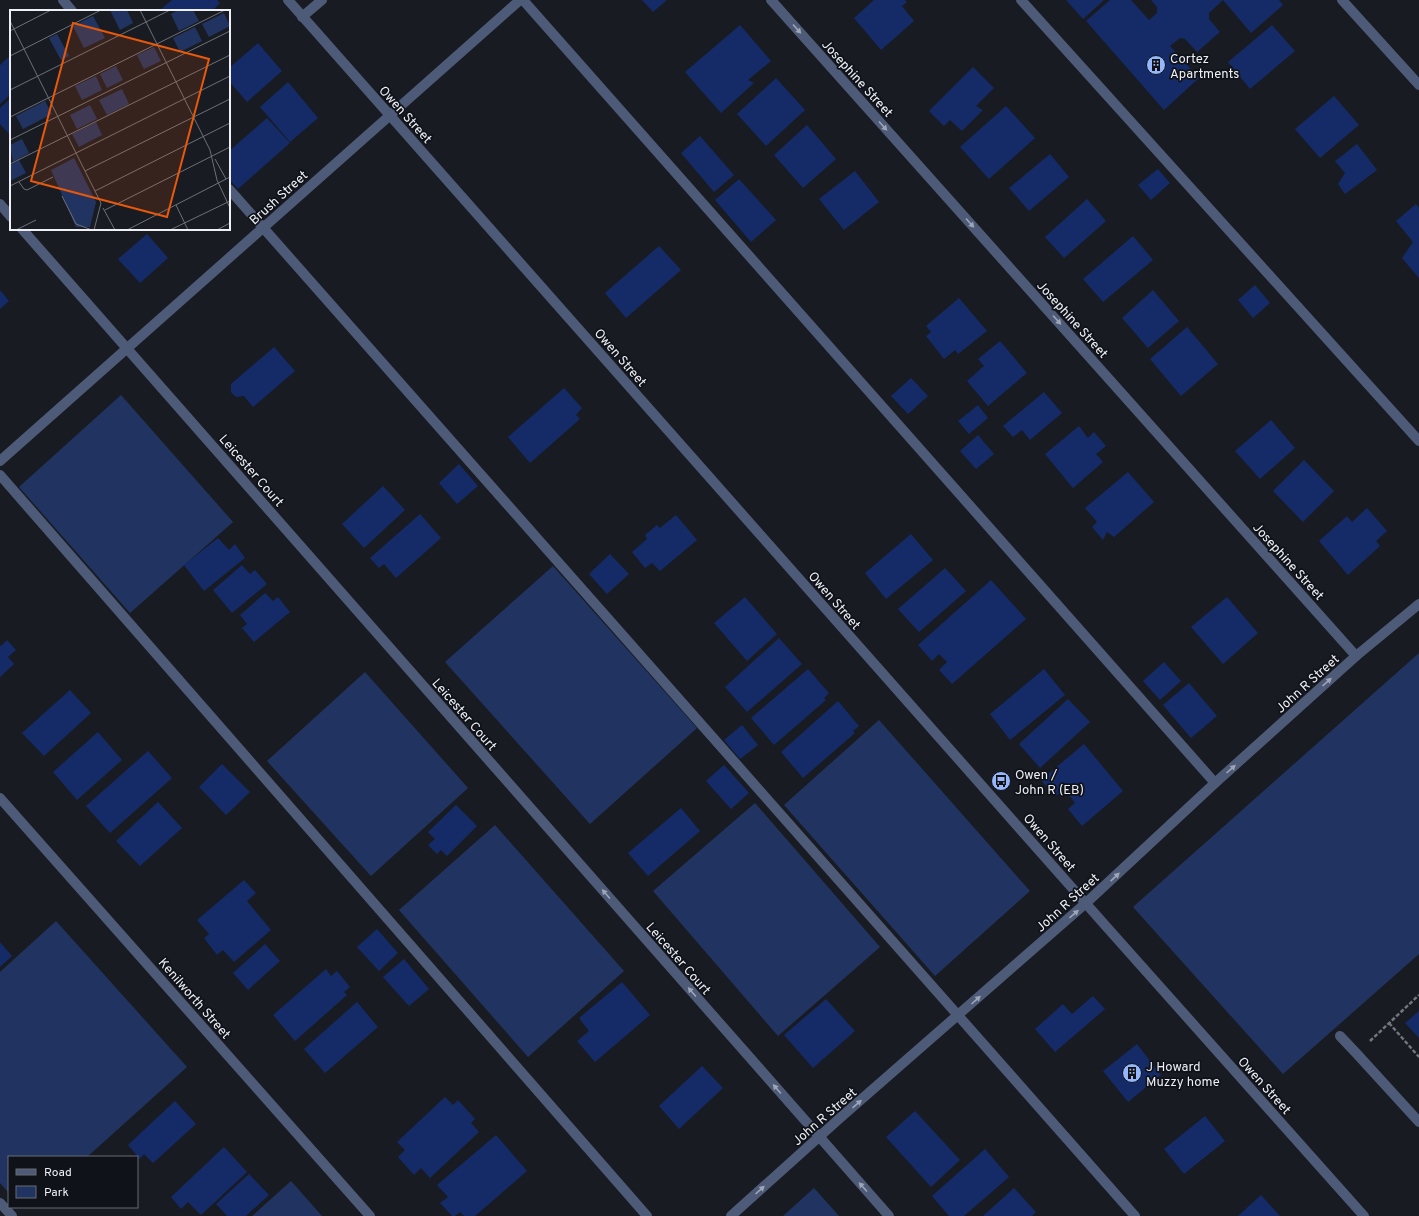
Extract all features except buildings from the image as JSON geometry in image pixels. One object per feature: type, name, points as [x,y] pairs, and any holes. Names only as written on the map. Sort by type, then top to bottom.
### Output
[{"type":"street","points":[[63,0],[71,10]]},
{"type":"street","name":"Owen Street","points":[[288,0],[1364,1216]]},
{"type":"street","points":[[302,17],[322,0]]},
{"type":"street","name":"Brush Street","points":[[0,462],[520,0]]},
{"type":"street","points":[[523,0],[1215,783]]},
{"type":"street","name":"Josephine Street","points":[[771,0],[1356,656]]},
{"type":"street","points":[[1021,0],[1419,441]]},
{"type":"street","points":[[1342,0],[1419,85]]},
{"type":"street","points":[[230,190],[1135,1216]]},
{"type":"street","points":[[0,204],[10,216]]},
{"type":"street","name":"Leicester Court","points":[[23,230],[889,1216]]},
{"type":"street","points":[[0,475],[647,1216]]},
{"type":"street","name":"John R Street","points":[[731,1216],[1086,903],[1215,783],[1356,656],[1419,604]]},
{"type":"street","name":"Kenilworth Street","points":[[0,798],[370,1216]]},
{"type":"street","points":[[1340,1036],[1419,1122]]},
{"type":"street","points":[[0,1203],[12,1216]]},
{"type":"path","points":[[1370,1041],[1388,1022],[1419,995]]},
{"type":"path","points":[[1388,1022],[1419,1057]]},
{"type":"green space","points":[[121,395],[233,522],[130,613],[19,487]]},
{"type":"green space","points":[[553,566],[697,728],[590,824],[445,662]]},
{"type":"green space","points":[[1419,653],[1419,954],[1283,1074],[1133,907]]},
{"type":"green space","points":[[365,672],[468,788],[371,876],[267,761]]},
{"type":"green space","points":[[879,720],[1030,891],[935,976],[784,805]]},
{"type":"green space","points":[[755,803],[880,947],[778,1036],[653,891]]},
{"type":"green space","points":[[495,825],[624,971],[528,1057],[399,910]]},
{"type":"green space","points":[[56,921],[187,1067],[88,1156],[8,1156],[8,1192],[0,1183],[0,972]]},
{"type":"green space","points":[[291,1181],[322,1216],[252,1216]]},
{"type":"green space","points":[[814,1188],[839,1216],[783,1216]]},
{"type":"place","name":"Cortez Apartments","points":[[1156,65]]},
{"type":"place","name":"Owen / John R (EB)","points":[[1001,781]]},
{"type":"place","name":"J Howard Muzzy home","points":[[1132,1073]]}]
